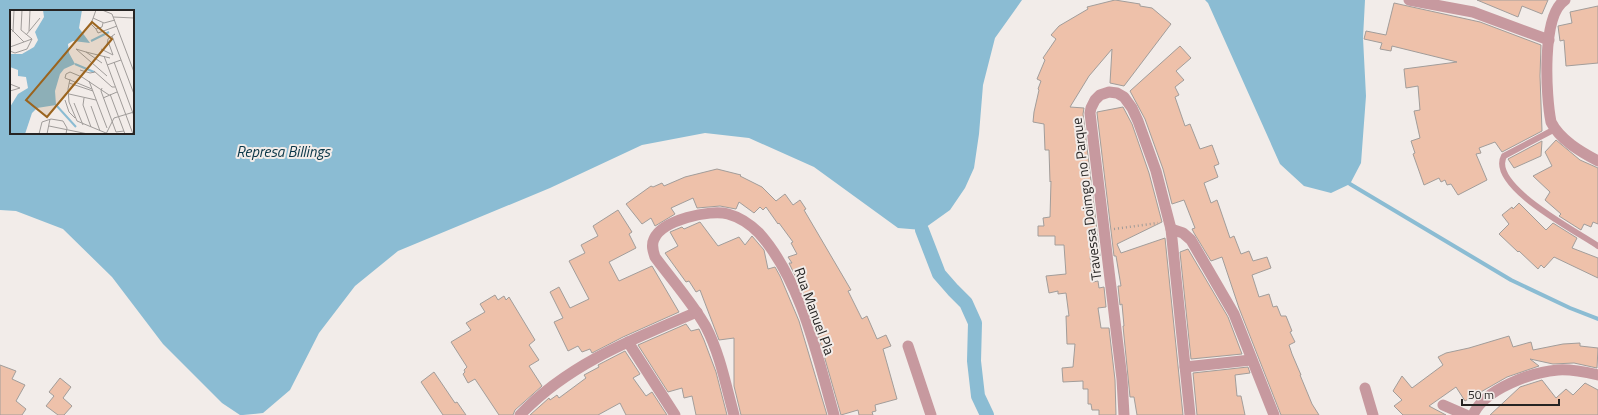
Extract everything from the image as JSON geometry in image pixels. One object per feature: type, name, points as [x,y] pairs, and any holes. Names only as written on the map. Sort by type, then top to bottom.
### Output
[{"type":"street","points":[[1410,0],[1473,12],[1549,40]]},
{"type":"street","points":[[1559,2],[1550,25],[1548,95],[1551,122],[1555,129],[1571,144],[1598,161]]},
{"type":"street","name":"Travessa Doimgo no Parque","points":[[1124,415],[1122,379],[1090,113],[1095,100],[1100,95],[1109,92],[1117,93],[1124,97],[1132,108],[1138,121],[1156,171],[1170,225],[1190,415]]},
{"type":"street","name":"Rua Manuel Pla","points":[[697,312],[655,257],[652,244],[657,234],[663,229],[686,218],[708,213],[727,214],[738,217],[758,232],[775,253],[787,273],[798,299],[834,415]]},
{"type":"street","points":[[1170,225],[1183,233],[1196,246],[1234,314],[1274,415]]},
{"type":"street","points":[[520,415],[547,389],[564,376],[584,364],[628,342],[697,312],[713,343],[722,369],[734,415]]},
{"type":"street","points":[[628,342],[675,415]]},
{"type":"street","points":[[908,346],[931,415]]},
{"type":"street","points":[[1185,367],[1251,360]]},
{"type":"street","points":[[1473,415],[1478,407],[1493,394],[1511,383],[1530,376],[1560,370],[1598,375]]},
{"type":"street","points":[[1365,388],[1373,415]]},
{"type":"street","points":[[1443,405],[1466,415]]},
{"type":"lane","points":[[1555,129],[1504,156],[1502,161],[1504,171],[1516,189],[1533,204],[1549,216],[1598,246]]},
{"type":"path","points":[[1105,230],[1170,225]]},
{"type":"water","name":"Represa Billings","points":[[0,0],[1022,0],[995,38],[983,85],[979,134],[974,168],[965,188],[950,210],[922,230],[898,228],[814,167],[749,138],[705,133],[642,145],[550,188],[398,251],[355,286],[319,333],[290,390],[263,413],[240,415],[222,403],[163,344],[112,277],[63,229],[16,211],[0,210]]},
{"type":"water","points":[[1205,0],[1365,0],[1363,38],[1366,96],[1361,163],[1350,184],[1331,193],[1304,186],[1280,164],[1208,3]]},
{"type":"building","points":[[1115,0],[1140,4],[1140,6],[1152,8],[1171,24],[1124,86],[1110,83],[1112,49],[1089,76],[1070,107],[1084,108],[1083,114],[1100,256],[1090,256],[1093,282],[1098,281],[1099,288],[1104,287],[1106,307],[1098,308],[1101,328],[1109,328],[1115,380],[1116,415],[1099,415],[1099,410],[1092,410],[1091,404],[1088,404],[1088,389],[1083,389],[1083,381],[1063,382],[1062,368],[1073,367],[1075,344],[1067,344],[1066,316],[1069,316],[1066,293],[1058,294],[1058,291],[1049,293],[1046,276],[1066,274],[1064,245],[1055,245],[1055,236],[1038,236],[1038,226],[1044,226],[1043,218],[1050,217],[1051,181],[1050,182],[1049,150],[1045,150],[1044,124],[1033,122],[1038,89],[1041,81],[1037,79],[1045,60],[1043,58],[1056,39],[1051,35],[1059,26],[1088,9],[1087,7]]},
{"type":"building","points":[[1477,0],[1548,0],[1542,14],[1522,6],[1518,17]]},
{"type":"building","points":[[1394,3],[1480,22],[1541,45],[1540,76],[1542,131],[1502,152],[1495,142],[1479,148],[1481,153],[1476,154],[1487,180],[1458,195],[1451,184],[1447,185],[1445,180],[1441,182],[1439,178],[1424,185],[1413,154],[1415,153],[1411,141],[1420,138],[1414,111],[1420,110],[1418,86],[1406,88],[1404,69],[1457,62],[1392,46],[1391,51],[1380,49],[1382,43],[1364,39],[1366,31],[1386,35]]},
{"type":"building","points":[[1598,6],[1598,63],[1566,66],[1564,40],[1560,41],[1558,26],[1572,23],[1570,12]]},
{"type":"building","points":[[1180,46],[1191,58],[1176,71],[1184,80],[1175,87],[1179,95],[1175,97],[1185,126],[1190,124],[1200,149],[1212,145],[1219,164],[1214,166],[1218,177],[1204,183],[1211,203],[1217,200],[1230,238],[1234,236],[1241,254],[1249,251],[1253,261],[1267,257],[1271,268],[1252,275],[1259,297],[1269,294],[1273,307],[1277,306],[1281,316],[1286,316],[1292,331],[1290,332],[1295,342],[1289,345],[1292,354],[1312,404],[1319,415],[1281,415],[1239,308],[1222,257],[1211,261],[1192,229],[1195,228],[1184,200],[1172,204],[1163,169],[1145,119],[1130,91]]},
{"type":"building","points":[[1123,107],[1132,124],[1149,173],[1162,222],[1117,244],[1121,253],[1165,238],[1183,415],[1137,415],[1134,397],[1130,397],[1122,304],[1120,305],[1118,286],[1121,286],[1116,256],[1114,256],[1097,113]]},
{"type":"building","points":[[1556,140],[1580,160],[1598,168],[1598,224],[1593,222],[1591,227],[1584,224],[1581,230],[1559,216],[1561,214],[1545,200],[1550,192],[1533,176],[1552,166],[1545,152]]},
{"type":"building","points":[[1542,141],[1541,156],[1514,168],[1508,159]]},
{"type":"building","points":[[717,169],[741,175],[740,176],[762,187],[776,201],[785,194],[793,205],[800,200],[806,209],[804,210],[851,290],[848,291],[862,319],[867,316],[877,339],[886,335],[891,346],[883,349],[897,399],[875,405],[876,411],[872,412],[873,415],[859,415],[858,410],[841,415],[813,317],[789,263],[792,263],[788,257],[797,254],[791,243],[793,242],[766,207],[763,210],[760,207],[754,213],[739,202],[736,209],[720,206],[697,208],[693,198],[671,208],[675,214],[655,226],[651,218],[642,224],[626,204],[651,186],[653,187],[662,183],[664,186],[685,177]]},
{"type":"building","points":[[1519,203],[1546,230],[1553,223],[1577,238],[1572,248],[1598,258],[1598,278],[1554,257],[1544,268],[1541,265],[1538,269],[1499,234],[1509,224],[1502,215],[1512,207],[1513,209]]},
{"type":"building","points":[[618,210],[632,232],[629,234],[636,248],[609,262],[619,281],[652,266],[679,312],[623,337],[592,353],[590,349],[582,352],[578,346],[568,351],[554,322],[563,318],[550,292],[559,287],[570,308],[589,299],[569,261],[585,253],[581,245],[598,236],[593,226]]},
{"type":"building","points":[[700,222],[718,246],[739,237],[745,245],[752,236],[764,250],[768,269],[775,267],[799,321],[827,415],[741,415],[734,386],[734,338],[719,340],[700,290],[696,292],[689,281],[686,282],[665,253],[678,246],[670,232],[682,227],[684,229]]},
{"type":"building","points":[[1188,249],[1228,317],[1242,354],[1191,359],[1180,252]]},
{"type":"building","points":[[495,295],[498,300],[504,296],[506,300],[509,297],[535,340],[529,345],[539,360],[529,366],[542,386],[515,410],[513,415],[499,415],[475,379],[468,383],[463,374],[467,367],[451,342],[471,330],[466,323],[485,312],[480,304]]},
{"type":"building","points":[[686,324],[691,331],[699,329],[704,340],[716,372],[727,415],[696,415],[692,396],[684,398],[682,388],[668,392],[638,345]]},
{"type":"building","points":[[1509,336],[1513,347],[1531,342],[1533,350],[1563,344],[1580,343],[1580,346],[1598,348],[1597,368],[1574,363],[1553,364],[1530,359],[1539,366],[1507,377],[1465,401],[1456,387],[1429,406],[1446,415],[1403,415],[1394,406],[1402,400],[1393,391],[1402,376],[1412,388],[1443,365],[1438,357],[1446,353]]},
{"type":"building","points":[[625,351],[640,374],[633,378],[646,396],[652,392],[667,415],[626,415],[620,403],[598,415],[530,415],[549,398],[550,400],[557,395],[559,398],[586,378],[584,375],[599,367],[598,365]]},
{"type":"building","points":[[0,365],[16,371],[12,379],[25,385],[16,401],[26,409],[22,415],[0,415]]},
{"type":"building","points":[[1248,367],[1250,373],[1235,375],[1237,396],[1241,396],[1245,415],[1197,415],[1193,373]]},
{"type":"building","points":[[434,372],[455,403],[457,402],[466,415],[443,415],[421,382]]},
{"type":"building","points":[[60,378],[71,387],[63,398],[72,406],[64,415],[58,415],[46,406],[54,396],[49,392]]},
{"type":"building","points":[[1542,380],[1556,398],[1566,389],[1573,395],[1585,383],[1598,390],[1598,415],[1490,415],[1520,387]]},
{"type":"waterway","points":[[1350,184],[1511,280],[1570,308],[1598,319]]},
{"type":"waterway","points":[[922,230],[939,274],[966,303],[975,323],[974,361],[978,396],[987,415]]}]
